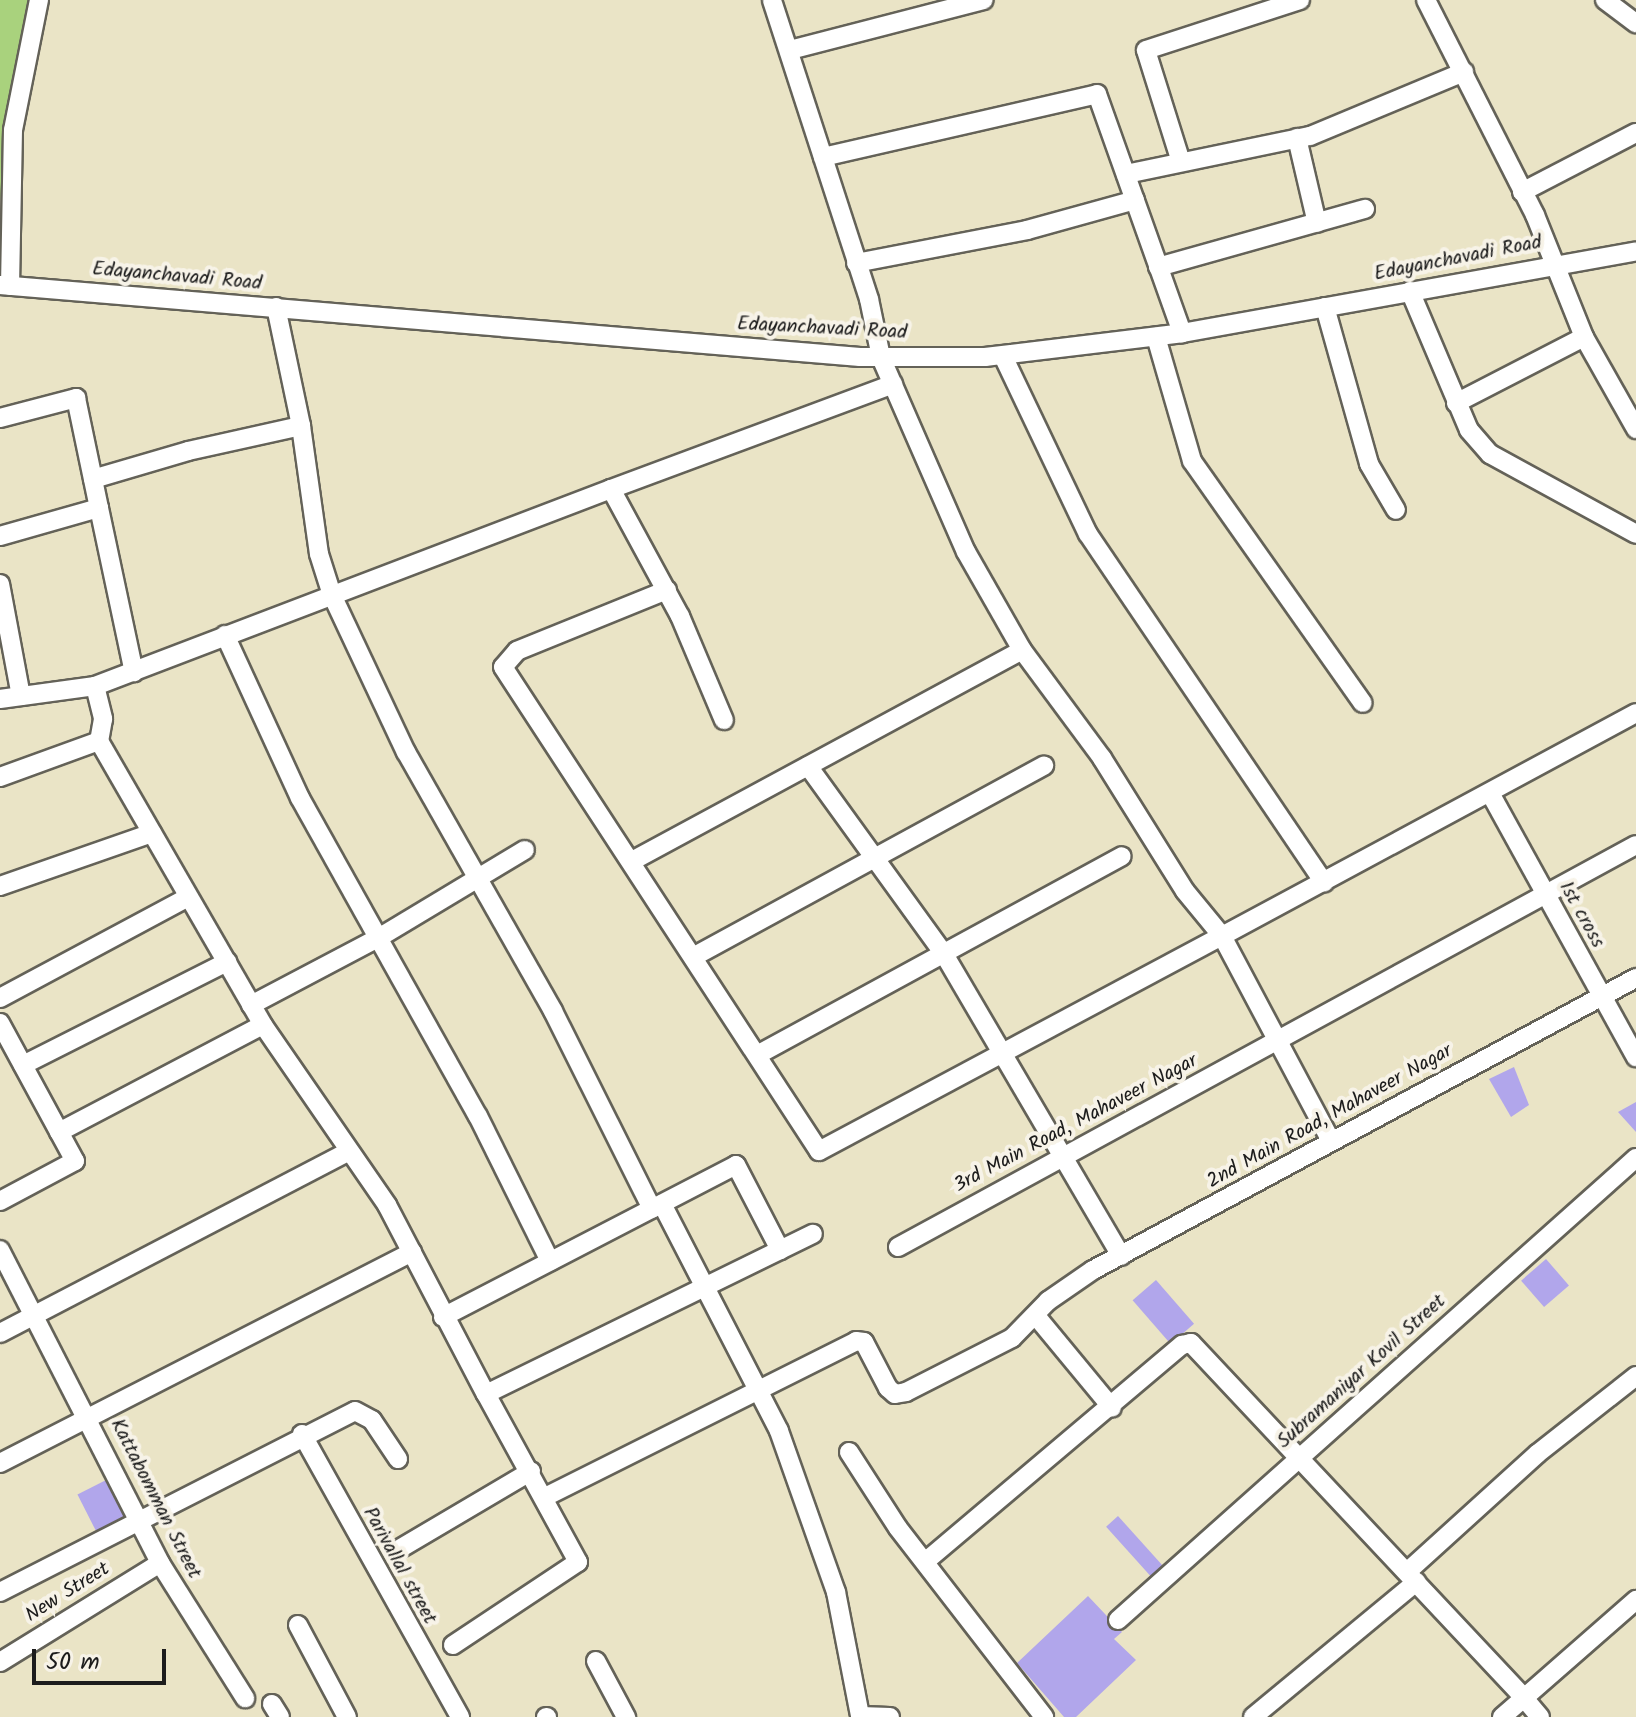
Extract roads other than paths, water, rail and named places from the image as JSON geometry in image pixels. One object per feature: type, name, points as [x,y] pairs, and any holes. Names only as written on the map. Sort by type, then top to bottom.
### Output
[{"type":"street","points":[[5,286],[13,130],[39,0]]},
{"type":"street","points":[[772,0],[856,263],[881,357],[966,552],[1022,650],[1102,758],[1185,891],[1222,936],[1331,1141]]},
{"type":"street","points":[[790,50],[984,0]]},
{"type":"street","points":[[1181,162],[1146,50],[1300,0]]},
{"type":"street","points":[[1426,0],[1556,262],[1584,337],[1636,429]]},
{"type":"street","points":[[1605,0],[1636,23]]},
{"type":"street","points":[[1126,174],[1297,138],[1464,72]]},
{"type":"street","points":[[823,157],[1097,94],[1182,333]]},
{"type":"street","points":[[1522,192],[1636,133]]},
{"type":"street","points":[[1297,138],[1317,223]]},
{"type":"street","points":[[856,263],[1027,230],[1135,200]]},
{"type":"street","points":[[1158,267],[1365,209]]},
{"type":"street","name":"Edayanchavadi Road","points":[[5,286],[881,357],[1003,356],[1182,333],[1556,262],[1636,251]]},
{"type":"street","points":[[1410,291],[1469,430],[1490,454],[1636,534]]},
{"type":"street","points":[[276,307],[301,426],[319,554],[332,595],[406,752],[553,1011],[657,1207],[705,1287],[779,1431],[836,1592],[859,1716],[890,1717]]},
{"type":"street","points":[[1325,307],[1369,464],[1396,510]]},
{"type":"street","points":[[1156,337],[1192,461],[1363,703]]},
{"type":"street","points":[[1456,403],[1584,337]]},
{"type":"street","points":[[1003,356],[1088,534],[1324,883]]},
{"type":"street","points":[[0,699],[95,686],[893,384]]},
{"type":"street","points":[[0,418],[76,398],[134,672]]},
{"type":"street","points":[[93,479],[188,451],[301,426]]},
{"type":"street","points":[[611,489],[667,590],[724,720]]},
{"type":"street","points":[[0,536],[99,508]]},
{"type":"street","points":[[0,584],[21,696]]},
{"type":"street","points":[[667,590],[517,651],[503,667],[759,1054],[819,1151],[1324,883],[1636,713]]},
{"type":"street","points":[[225,635],[271,742],[380,937],[550,1261]]},
{"type":"street","points":[[632,861],[1022,650]]},
{"type":"street","points":[[95,686],[103,719],[99,741],[263,1025],[348,1152],[371,1179],[578,1562],[453,1645]]},
{"type":"street","points":[[0,777],[99,741]]},
{"type":"street","points":[[808,766],[944,954],[1065,1152],[1067,1167],[1121,1256]]},
{"type":"street","points":[[693,957],[1044,766]]},
{"type":"street","name":"1st cross","points":[[1490,793],[1636,1057]]},
{"type":"street","points":[[0,886],[152,833]]},
{"type":"street","name":"3rd Main Road, Mahaveer Nagar","points":[[898,1247],[1065,1152],[1636,845]]},
{"type":"street","points":[[251,1005],[380,937],[525,850]]},
{"type":"street","points":[[759,1054],[1122,856]]},
{"type":"street","points":[[0,998],[188,897]]},
{"type":"street","points":[[23,1065],[227,962]]},
{"type":"street","name":"2nd Main Road, Mahaveer Nagar","points":[[759,1391],[856,1341],[864,1342],[888,1388],[895,1394],[906,1392],[1012,1338],[1048,1301],[1121,1256],[1636,978]]},
{"type":"street","points":[[0,1023],[75,1161],[0,1201]]},
{"type":"street","points":[[59,1132],[263,1025]]},
{"type":"street","points":[[0,1333],[348,1152]]},
{"type":"street","name":"Subramaniyar Kovil Street","points":[[1118,1620],[1636,1158]]},
{"type":"street","points":[[443,1317],[736,1165],[780,1250]]},
{"type":"street","points":[[486,1394],[813,1234]]},
{"type":"street","name":"Kattabomman Street","points":[[0,1250],[142,1521],[160,1563],[245,1698]]},
{"type":"street","points":[[0,1463],[412,1252]]},
{"type":"street","points":[[1036,1316],[1112,1408]]},
{"type":"street","points":[[926,1561],[1112,1408],[1182,1345],[1191,1343],[1540,1717]]},
{"type":"street","points":[[1253,1717],[1411,1577],[1537,1454],[1636,1376]]},
{"type":"street","points":[[545,1497],[759,1391]]},
{"type":"street","points":[[0,1592],[142,1521],[302,1434],[355,1411],[365,1413],[398,1459]]},
{"type":"street","name":"Parivallal street","points":[[302,1434],[460,1717]]},
{"type":"street","points":[[849,1452],[898,1528],[1044,1717]]},
{"type":"street","points":[[401,1548],[531,1471]]},
{"type":"street","name":"New Street","points":[[0,1662],[160,1563]]},
{"type":"street","points":[[1502,1717],[1636,1600]]},
{"type":"street","points":[[298,1625],[347,1717]]},
{"type":"street","points":[[596,1661],[626,1717]]}]
